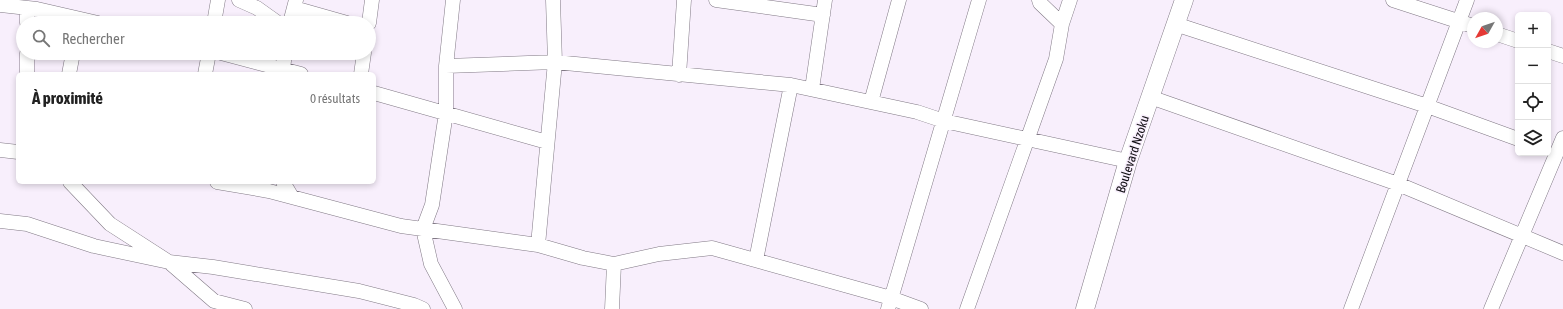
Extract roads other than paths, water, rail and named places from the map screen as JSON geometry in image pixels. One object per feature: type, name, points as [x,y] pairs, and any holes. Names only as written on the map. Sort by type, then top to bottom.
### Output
[{"type":"street","points":[[215,16],[218,0]]},
{"type":"street","points":[[239,0],[257,8],[268,16]]},
{"type":"street","points":[[369,16],[372,0]]},
{"type":"street","points":[[453,0],[446,66],[446,113],[432,205],[423,229],[431,264],[455,309]]},
{"type":"street","points":[[538,245],[555,62],[553,0]]},
{"type":"street","points":[[679,75],[684,0]]},
{"type":"street","points":[[716,0],[822,15]]},
{"type":"street","points":[[812,89],[822,15],[826,0]]},
{"type":"street","points":[[871,102],[898,0]]},
{"type":"street","points":[[890,304],[979,0]]},
{"type":"street","points":[[1039,0],[1040,3],[1062,24]]},
{"type":"street","points":[[967,309],[1056,59],[1062,24],[1070,0]]},
{"type":"street","name":"Boulevard Nzoku","points":[[1085,309],[1128,161],[1184,0]]},
{"type":"street","points":[[1393,0],[1467,24]]},
{"type":"street","points":[[1351,309],[1467,0]]},
{"type":"street","points":[[292,16],[295,4],[327,16]]},
{"type":"street","points":[[0,5],[28,8],[62,16]]},
{"type":"street","points":[[28,8],[28,16]]},
{"type":"street","points":[[1176,24],[1427,106],[1515,138]]},
{"type":"street","points":[[1503,36],[1515,40]]},
{"type":"street","points":[[1551,52],[1563,56]]},
{"type":"street","points":[[28,60],[28,72]]},
{"type":"street","points":[[69,72],[72,60]]},
{"type":"street","points":[[205,72],[208,60]]},
{"type":"street","points":[[248,60],[294,72]]},
{"type":"street","points":[[283,69],[284,60]]},
{"type":"street","points":[[361,72],[363,60]]},
{"type":"street","points":[[446,66],[555,62],[791,85],[917,112],[944,121],[1128,161]]},
{"type":"street","points":[[756,260],[791,85]]},
{"type":"street","points":[[376,94],[547,142]]},
{"type":"street","points":[[1150,97],[1398,184],[1563,253]]},
{"type":"street","points":[[1491,309],[1563,138]]},
{"type":"street","points":[[0,150],[16,152]]},
{"type":"street","points":[[72,184],[110,224],[169,262],[214,301],[245,309]]},
{"type":"street","points":[[229,184],[269,191],[401,226],[538,245],[583,258],[614,264],[659,254],[712,248],[756,260],[890,304],[921,309]]},
{"type":"street","points":[[284,184],[292,197]]},
{"type":"street","points":[[0,221],[27,224],[94,246],[169,262],[213,267],[359,291],[414,305],[423,309]]},
{"type":"street","points":[[612,309],[614,264]]}]
